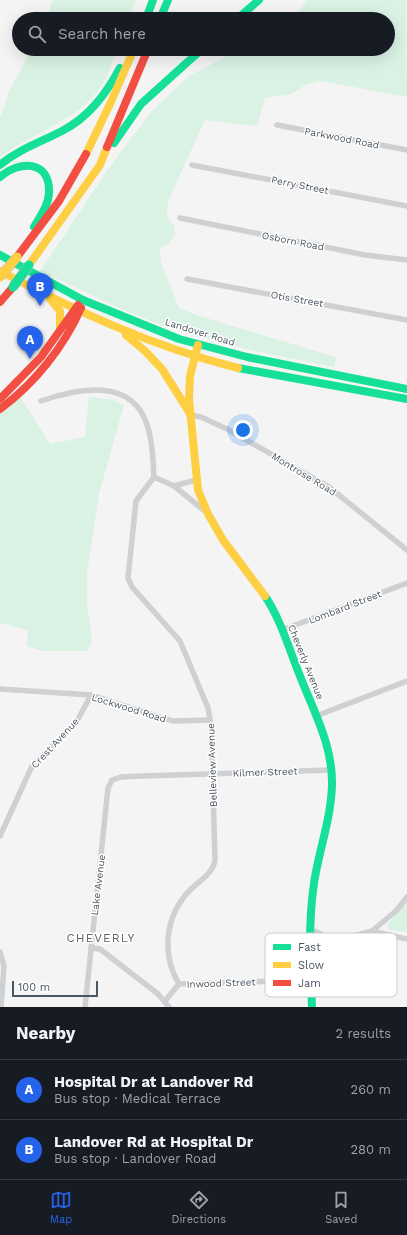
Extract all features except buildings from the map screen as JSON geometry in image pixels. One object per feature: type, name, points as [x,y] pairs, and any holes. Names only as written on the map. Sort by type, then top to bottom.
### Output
[{"type":"main road","points":[[149,12],[154,0]]},
{"type":"main road","points":[[163,12],[168,0]]},
{"type":"main road","points":[[245,12],[259,0]]},
{"type":"main road","points":[[0,166],[22,150],[63,131],[86,114],[104,94],[128,56]]},
{"type":"main road","points":[[0,277],[64,193],[87,154],[105,118],[129,56]]},
{"type":"main road","points":[[100,165],[145,56]]},
{"type":"main road","points":[[1,302],[100,165],[132,115],[141,104],[194,56]]},
{"type":"main road","points":[[0,177],[13,167],[28,165],[39,170],[48,184],[47,201],[19,254]]},
{"type":"main road","name":"Landover Road","points":[[0,255],[83,300],[198,345],[274,363],[407,389]]},
{"type":"main road","points":[[0,271],[77,311],[120,330],[195,357],[407,399]]},
{"type":"main road","points":[[49,297],[60,311],[60,329]]},
{"type":"main road","points":[[0,409],[12,400],[48,361],[83,300]]},
{"type":"main road","points":[[0,399],[31,368],[60,329],[77,311]]},
{"type":"main road","points":[[120,330],[145,351],[162,369],[191,415]]},
{"type":"main road","name":"Cheverly Avenue","points":[[198,345],[189,387],[198,490],[208,514],[223,540],[266,597],[282,630],[327,747],[331,770],[331,802],[314,884],[310,933]]},
{"type":"main road","name":"Cheverly Avenue","points":[[312,997],[312,1007]]},
{"type":"street","name":"Parkwood Road","points":[[277,125],[407,150]]},
{"type":"street","name":"Perry Street","points":[[192,165],[407,206]]},
{"type":"street","name":"Osborn Road","points":[[180,218],[365,255],[407,260]]},
{"type":"street","name":"Otis Street","points":[[187,279],[407,320]]},
{"type":"street","points":[[41,401],[77,391],[89,390],[106,391],[122,396],[131,401],[138,408],[148,427],[154,477],[174,486],[208,514]]},
{"type":"street","name":"Montrose Road","points":[[191,415],[201,417],[227,429],[329,488],[407,550]]},
{"type":"street","name":"Belleview Avenue","points":[[154,477],[136,501],[128,578],[132,587],[180,641],[208,708],[213,774],[215,846],[214,865],[182,899],[176,909],[168,931],[169,957],[175,977],[179,984]]},
{"type":"street","points":[[174,486],[181,486],[196,480]]},
{"type":"street","name":"Lombard Street","points":[[282,630],[407,583]]},
{"type":"street","points":[[316,716],[407,681]]},
{"type":"street","name":"Lockwood Road","points":[[0,689],[91,695],[173,721],[210,720]]},
{"type":"street","name":"Crest Avenue","points":[[0,836],[32,766],[76,723],[91,695]]},
{"type":"street","name":"Kilmer Street","points":[[108,788],[112,780],[121,777],[331,770]]},
{"type":"street","name":"Lake Avenue","points":[[85,1007],[108,788]]},
{"type":"street","points":[[364,933],[372,931],[388,918],[407,897]]},
{"type":"street","points":[[310,929],[319,933]]},
{"type":"street","points":[[372,931],[381,933]]},
{"type":"street","points":[[397,937],[407,939]]},
{"type":"street","points":[[91,948],[100,949],[165,1001],[169,1007]]},
{"type":"street","points":[[0,954],[4,966],[1,1007]]},
{"type":"street","name":"Inwood Street","points":[[179,984],[265,981]]},
{"type":"street","points":[[165,1001],[179,984]]},
{"type":"green space","points":[[53,0],[136,0],[132,12],[49,12]]},
{"type":"green space","points":[[308,0],[406,0],[407,97],[321,81],[307,84],[291,94],[265,98],[257,126],[205,120],[168,201],[167,216],[174,226],[175,235],[169,243],[160,248],[161,263],[179,308],[196,315],[336,357],[334,367],[239,347],[164,326],[128,312],[40,271],[118,155],[153,110],[188,77],[226,56],[395,56],[395,12],[298,12]]},
{"type":"green space","points":[[28,56],[114,56],[104,82],[88,102],[64,120],[25,141],[0,157],[0,119],[10,89]]},
{"type":"green space","points":[[20,397],[50,444],[85,437],[89,397],[113,400],[124,405],[99,494],[87,573],[87,604],[92,640],[88,651],[42,651],[27,646],[28,630],[0,623],[0,413]]},
{"type":"green space","points":[[407,900],[407,932],[389,930],[387,926]]},
{"type":"traffic: fast","points":[[149,12],[153,0]]},
{"type":"traffic: fast","points":[[163,12],[168,0]]},
{"type":"traffic: fast","points":[[245,12],[259,0]]},
{"type":"traffic: fast","points":[[114,143],[141,104],[194,56]]},
{"type":"traffic: fast","points":[[0,165],[15,154],[62,131],[89,112],[103,96],[120,68]]},
{"type":"traffic: fast","points":[[0,177],[8,171],[24,166],[32,166],[39,169],[44,174],[48,181],[49,197],[44,210],[34,227]]},
{"type":"traffic: fast","points":[[0,255],[83,300],[179,339],[247,357],[407,389]]},
{"type":"traffic: fast","points":[[13,287],[29,265]]},
{"type":"traffic: fast","points":[[238,368],[407,399]]},
{"type":"traffic: fast","points":[[265,596],[280,625],[322,729],[331,771],[331,798],[314,883],[310,933]]},
{"type":"traffic: fast","points":[[312,997],[312,1007]]},
{"type":"traffic: slow","points":[[86,154],[131,56]]},
{"type":"traffic: slow","points":[[29,265],[100,165],[107,147]]},
{"type":"traffic: slow","points":[[0,277],[17,257]]},
{"type":"traffic: slow","points":[[0,271],[86,314],[145,339],[176,350],[238,368]]},
{"type":"traffic: slow","points":[[51,300],[60,311],[60,328]]},
{"type":"traffic: slow","points":[[126,335],[145,351],[162,369],[191,415]]},
{"type":"traffic: slow","points":[[198,345],[190,376],[189,399],[198,490],[208,514],[223,540],[265,596]]},
{"type":"traffic: jam","points":[[107,147],[145,56]]},
{"type":"traffic: jam","points":[[17,257],[59,201],[86,154]]},
{"type":"traffic: jam","points":[[0,302],[13,287]]},
{"type":"traffic: jam","points":[[0,399],[41,357],[78,305]]},
{"type":"traffic: jam","points":[[0,409],[25,388],[47,364],[66,337],[81,308]]},
{"type":"place","name":"Landover Rd at Hospital Dr","points":[[40,306]]},
{"type":"place","name":"Hospital Dr at Landover Rd","points":[[30,359]]},
{"type":"district","name":"CHEVERLY","points":[[101,938]]}]
